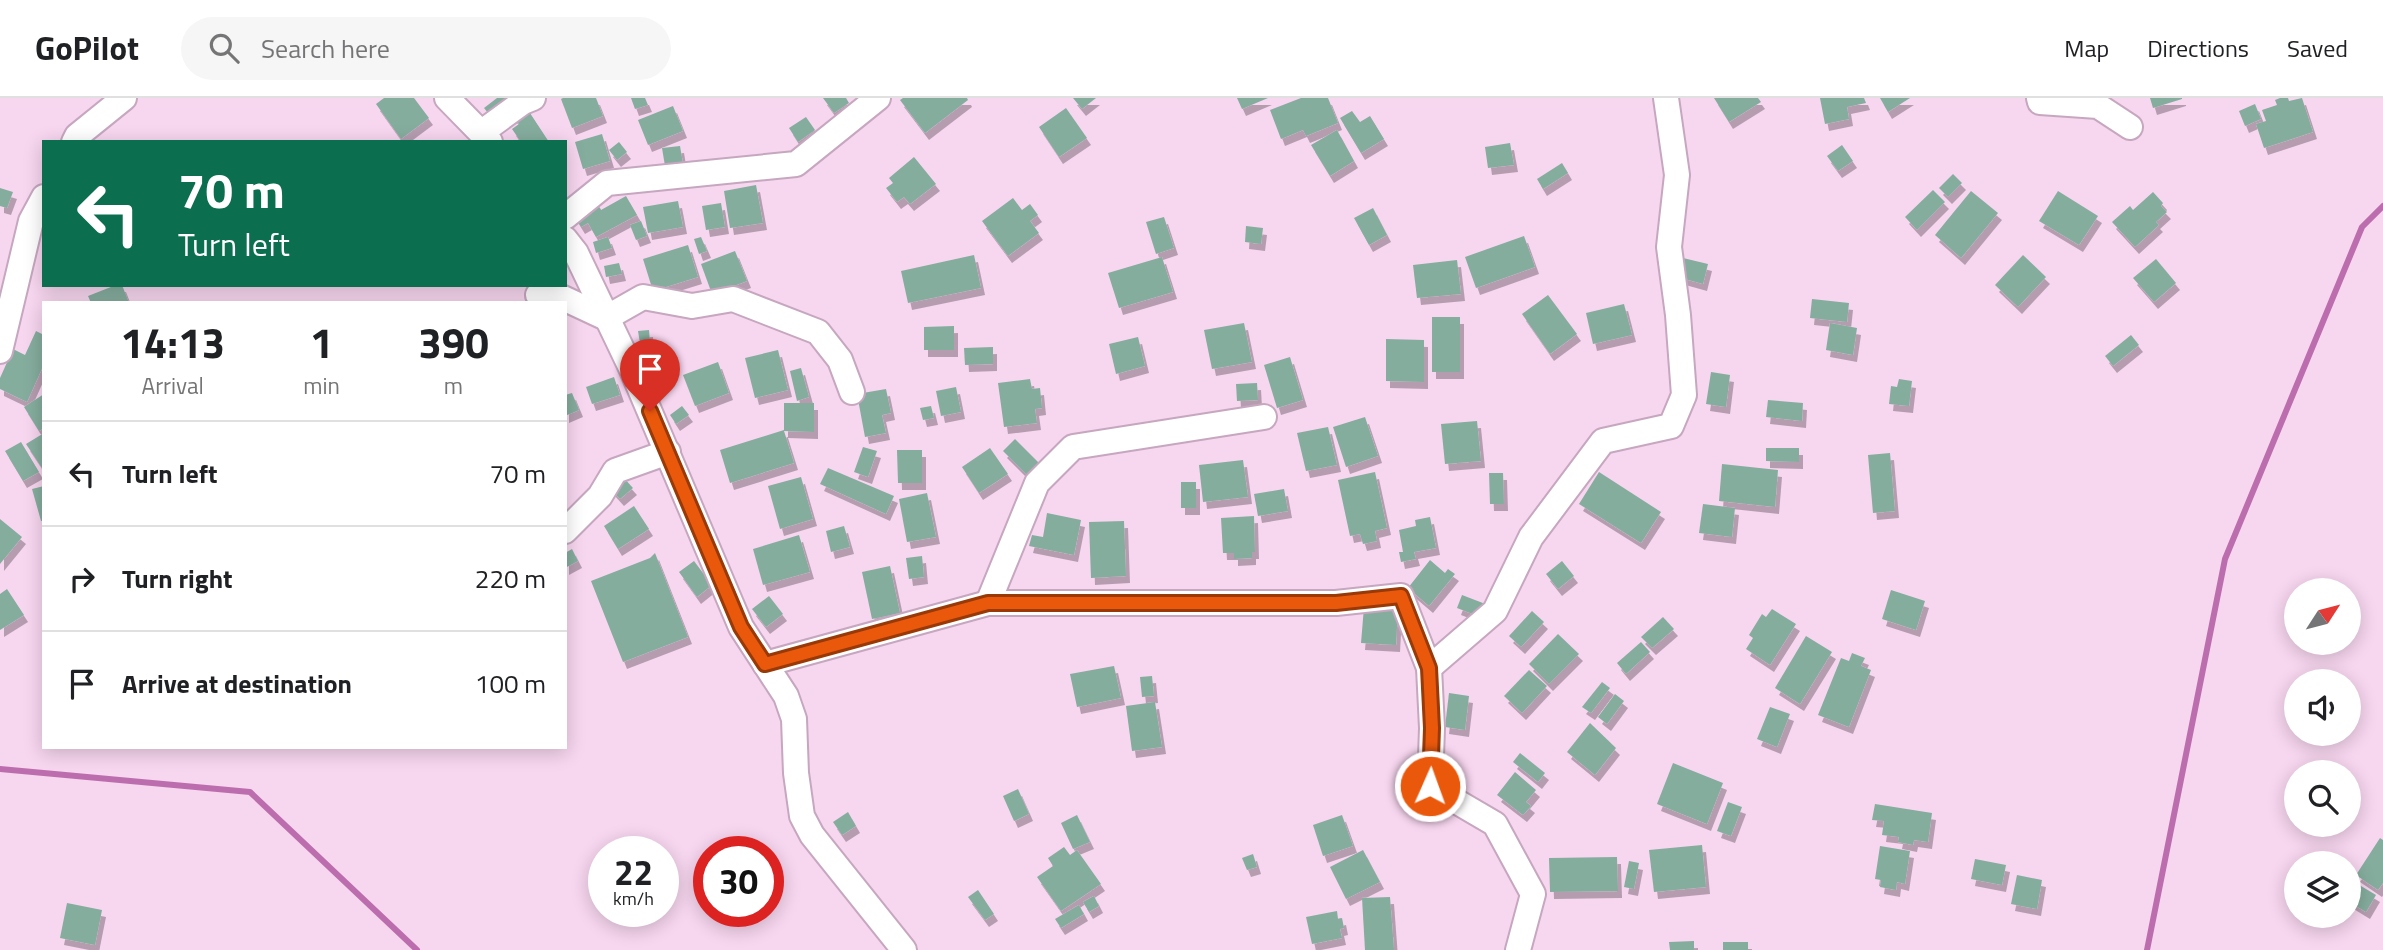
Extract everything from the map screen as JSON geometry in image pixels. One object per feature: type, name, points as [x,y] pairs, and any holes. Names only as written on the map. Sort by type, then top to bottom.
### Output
[{"type":"street","points":[[75,140],[124,98]]},
{"type":"street","points":[[447,98],[486,137],[533,98]]},
{"type":"street","points":[[1429,668],[1495,611],[1531,537],[1603,441],[1671,426],[1684,396],[1670,247],[1677,175],[1666,98]]},
{"type":"street","points":[[2039,98],[2040,102],[2098,106],[2130,127]]},
{"type":"street","points":[[567,216],[607,183],[796,164],[872,100]]},
{"type":"street","points":[[0,351],[31,221],[42,201]]},
{"type":"street","points":[[569,254],[632,370],[741,627],[786,696],[794,719],[796,773],[802,816],[812,835],[904,950]]},
{"type":"street","points":[[538,294],[561,297],[606,318]]},
{"type":"street","points":[[606,318],[643,297],[692,306],[733,299],[818,332],[840,360],[852,392]]},
{"type":"street","points":[[988,603],[1037,483],[1073,447],[1264,417]]},
{"type":"street","points":[[567,529],[600,496],[615,471],[668,452]]},
{"type":"street","points":[[765,664],[988,603],[1336,603],[1401,596],[1429,668],[1432,728],[1430,786],[1495,824],[1533,894],[1518,950]]},
{"type":"building","points":[[384,98],[414,98],[429,118],[401,139],[376,104]]},
{"type":"building","points":[[497,98],[509,98],[493,119],[484,108]]},
{"type":"building","points":[[596,98],[603,116],[572,128],[561,99]]},
{"type":"building","points":[[631,98],[645,98],[648,105],[635,109]]},
{"type":"building","points":[[823,98],[846,98],[849,103],[834,113]]},
{"type":"building","points":[[1073,98],[1096,98],[1082,109]]},
{"type":"building","points":[[1237,98],[1268,98],[1242,109]]},
{"type":"building","points":[[1301,98],[1328,98],[1338,123],[1306,136],[1303,130],[1281,139],[1270,110]]},
{"type":"building","points":[[1714,98],[1758,98],[1761,102],[1729,122]]},
{"type":"building","points":[[1820,98],[1864,98],[1866,103],[1847,107],[1849,119],[1825,124]]},
{"type":"building","points":[[1880,98],[1910,98],[1888,112]]},
{"type":"building","points":[[2150,98],[2182,98],[2182,99],[2153,108]]},
{"type":"building","points":[[2288,98],[2289,101],[2302,98],[2313,132],[2264,148],[2256,124],[2266,121],[2262,110],[2277,105],[2275,100]]},
{"type":"building","points":[[900,100],[968,100],[925,133]]},
{"type":"building","points":[[2255,104],[2261,119],[2245,126],[2239,111]]},
{"type":"building","points":[[673,106],[683,131],[648,145],[638,120]]},
{"type":"building","points":[[526,107],[548,140],[520,140],[512,129],[519,124],[513,116]]},
{"type":"building","points":[[1066,108],[1087,138],[1059,157],[1039,127]]},
{"type":"building","points":[[1352,111],[1360,122],[1370,116],[1384,139],[1361,153],[1340,118]]},
{"type":"building","points":[[806,117],[815,130],[798,142],[789,128]]},
{"type":"building","points":[[1337,130],[1354,161],[1330,176],[1311,145]]},
{"type":"building","points":[[602,134],[610,161],[583,169],[575,142]]},
{"type":"building","points":[[619,142],[627,152],[617,160],[609,150]]},
{"type":"building","points":[[1510,143],[1514,165],[1488,168],[1485,147]]},
{"type":"building","points":[[1842,145],[1853,161],[1838,171],[1827,156]]},
{"type":"building","points":[[680,146],[684,170],[666,172],[662,148]]},
{"type":"building","points":[[914,157],[936,184],[910,204],[904,197],[897,202],[886,188],[893,183],[889,178]]},
{"type":"building","points":[[1562,163],[1568,173],[1543,189],[1537,179]]},
{"type":"building","points":[[1953,174],[1962,183],[1948,197],[1939,188]]},
{"type":"building","points":[[756,185],[763,223],[730,228],[724,191]]},
{"type":"building","points":[[0,188],[13,192],[7,208],[0,206]]},
{"type":"building","points":[[1933,190],[1945,202],[1917,230],[1905,217]]},
{"type":"building","points":[[1971,191],[1998,213],[1961,258],[1935,235]]},
{"type":"building","points":[[2058,191],[2098,216],[2079,245],[2039,221]]},
{"type":"building","points":[[2153,192],[2167,212],[2156,222],[2159,225],[2135,247],[2112,222],[2130,206],[2133,210]]},
{"type":"building","points":[[626,196],[637,215],[596,237],[588,223],[581,227],[573,214],[596,201],[601,210]]},
{"type":"building","points":[[1013,198],[1022,210],[1030,204],[1038,215],[1030,221],[1039,233],[1008,256],[982,221]]},
{"type":"building","points":[[678,201],[683,227],[648,233],[643,207]]},
{"type":"building","points":[[721,203],[725,227],[706,230],[702,206]]},
{"type":"building","points":[[1373,208],[1387,235],[1369,245],[1354,218]]},
{"type":"building","points":[[1164,217],[1174,248],[1156,254],[1146,222]]},
{"type":"building","points":[[641,221],[647,236],[636,240],[630,225]]},
{"type":"building","points":[[1246,226],[1263,228],[1261,244],[1245,242]]},
{"type":"building","points":[[1524,236],[1535,267],[1476,288],[1465,257]]},
{"type":"building","points":[[608,237],[612,248],[596,253],[593,242]]},
{"type":"building","points":[[701,237],[707,251],[699,254],[694,239]]},
{"type":"building","points":[[688,245],[698,277],[653,291],[643,259]]},
{"type":"building","points":[[735,251],[747,281],[712,294],[701,264]]},
{"type":"building","points":[[974,255],[981,288],[908,303],[901,271]]},
{"type":"building","points":[[2023,255],[2046,277],[2018,307],[1995,285]]},
{"type":"building","points":[[1162,257],[1173,292],[1119,308],[1108,273]]},
{"type":"building","points":[[1683,258],[1708,264],[1703,284],[1678,277]]},
{"type":"building","points":[[2156,259],[2176,283],[2154,302],[2133,278]]},
{"type":"building","points":[[1457,260],[1461,294],[1417,298],[1413,265]]},
{"type":"building","points":[[619,263],[622,274],[606,277],[604,266]]},
{"type":"building","points":[[111,287],[123,287],[128,301],[90,301],[88,296]]},
{"type":"building","points":[[1548,295],[1577,334],[1550,354],[1522,314]]},
{"type":"building","points":[[1812,299],[1849,303],[1847,322],[1810,318]]},
{"type":"building","points":[[1624,304],[1632,335],[1593,344],[1586,313]]},
{"type":"building","points":[[1432,317],[1460,317],[1460,372],[1432,372]]},
{"type":"building","points":[[1244,323],[1252,362],[1212,369],[1204,330]]},
{"type":"building","points":[[1830,323],[1857,328],[1853,355],[1826,350]]},
{"type":"building","points":[[954,326],[954,350],[924,350],[924,327]]},
{"type":"building","points":[[649,330],[650,342],[640,343],[638,331]]},
{"type":"building","points":[[36,331],[42,334],[42,368],[27,402],[0,389],[0,378],[13,349],[25,355]]},
{"type":"building","points":[[2131,335],[2139,345],[2113,366],[2105,356]]},
{"type":"building","points":[[1138,337],[1145,366],[1116,374],[1109,344]]},
{"type":"building","points":[[1386,339],[1424,340],[1424,382],[1386,381]]},
{"type":"building","points":[[663,347],[669,361],[653,369],[646,355]]},
{"type":"building","points":[[993,347],[993,364],[965,365],[964,348]]},
{"type":"building","points":[[778,350],[788,390],[755,398],[745,358]]},
{"type":"building","points":[[1290,357],[1303,400],[1277,408],[1264,365]]},
{"type":"building","points":[[718,362],[729,393],[695,406],[683,375]]},
{"type":"building","points":[[801,368],[809,397],[797,401],[790,371]]},
{"type":"building","points":[[1711,372],[1730,375],[1726,407],[1706,404]]},
{"type":"building","points":[[614,377],[620,395],[592,404],[586,387]]},
{"type":"building","points":[[1030,379],[1032,389],[1040,388],[1042,408],[1035,409],[1037,423],[1004,427],[998,383]]},
{"type":"building","points":[[1899,379],[1912,381],[1909,406],[1889,404],[1891,386],[1897,387]]},
{"type":"building","points":[[1257,383],[1258,400],[1237,401],[1236,384]]},
{"type":"building","points":[[956,387],[961,412],[941,416],[936,391]]},
{"type":"building","points":[[886,389],[891,413],[882,415],[886,433],[865,437],[857,394]]},
{"type":"building","points":[[572,393],[579,410],[567,415],[567,394]]},
{"type":"building","points":[[42,395],[42,429],[39,431],[24,407]]},
{"type":"building","points":[[1768,400],[1803,403],[1802,421],[1766,417]]},
{"type":"building","points":[[784,403],[814,403],[814,432],[784,431],[794,463],[730,483],[720,450],[784,430]]},
{"type":"building","points":[[682,406],[689,415],[676,424],[670,415]]},
{"type":"building","points":[[931,406],[934,418],[923,420],[920,408]]},
{"type":"building","points":[[1365,417],[1378,456],[1346,467],[1333,427]]},
{"type":"building","points":[[1477,421],[1481,461],[1445,464],[1441,424]]},
{"type":"building","points":[[1328,427],[1337,465],[1306,471],[1297,433]]},
{"type":"building","points":[[42,434],[42,468],[26,444]]},
{"type":"building","points":[[1015,439],[1040,464],[1028,476],[1003,451]]},
{"type":"building","points":[[21,442],[39,472],[23,481],[5,451]]},
{"type":"building","points":[[863,447],[877,451],[868,477],[854,472]]},
{"type":"building","points":[[990,448],[1008,474],[979,493],[962,467]]},
{"type":"building","points":[[1766,448],[1799,448],[1799,462],[1766,461]]},
{"type":"building","points":[[897,450],[922,450],[922,483],[898,483]]},
{"type":"building","points":[[1890,453],[1895,511],[1873,513],[1868,455]]},
{"type":"building","points":[[1243,460],[1248,497],[1203,502],[1199,465]]},
{"type":"building","points":[[1722,464],[1778,470],[1775,507],[1719,501]]},
{"type":"building","points":[[828,468],[894,496],[886,514],[820,484]]},
{"type":"building","points":[[1375,472],[1387,528],[1375,531],[1377,541],[1363,544],[1360,534],[1350,536],[1338,480]]},
{"type":"building","points":[[1599,472],[1661,512],[1641,543],[1579,504]]},
{"type":"building","points":[[1489,473],[1503,473],[1504,504],[1490,504]]},
{"type":"building","points":[[623,477],[633,488],[620,499],[610,488]]},
{"type":"building","points":[[801,477],[813,519],[780,529],[768,486]]},
{"type":"building","points":[[1181,482],[1196,482],[1196,508],[1181,508]]},
{"type":"building","points":[[42,486],[42,521],[41,521],[32,489]]},
{"type":"building","points":[[1284,489],[1288,511],[1258,516],[1254,494]]},
{"type":"building","points":[[927,493],[936,537],[907,542],[899,499]]},
{"type":"building","points":[[1703,504],[1735,508],[1732,537],[1699,533]]},
{"type":"building","points":[[634,506],[649,529],[618,549],[604,526]]},
{"type":"building","points":[[1047,513],[1081,520],[1074,555],[1029,546],[1032,535],[1043,537]]},
{"type":"building","points":[[1254,516],[1255,552],[1252,552],[1252,558],[1234,559],[1234,553],[1223,553],[1221,518]]},
{"type":"building","points":[[1430,517],[1436,548],[1414,552],[1416,559],[1401,562],[1399,552],[1403,552],[1399,530],[1416,526],[1415,520]]},
{"type":"building","points":[[0,519],[22,537],[0,564]]},
{"type":"building","points":[[1124,521],[1126,576],[1091,578],[1089,522]]},
{"type":"building","points":[[844,526],[850,547],[831,552],[826,531]]},
{"type":"building","points":[[799,535],[810,572],[763,585],[753,549]]},
{"type":"building","points":[[572,549],[578,561],[567,567],[567,552]]},
{"type":"building","points":[[655,553],[688,637],[623,662],[591,581],[650,558]]},
{"type":"building","points":[[922,556],[924,577],[909,579],[906,558]]},
{"type":"building","points":[[1430,560],[1445,573],[1448,569],[1455,574],[1429,606],[1408,588]]},
{"type":"building","points":[[694,561],[712,585],[697,597],[679,572]]},
{"type":"building","points":[[1562,561],[1574,576],[1558,589],[1546,574]]},
{"type":"building","points":[[890,566],[900,613],[872,619],[862,572]]},
{"type":"building","points":[[7,589],[24,615],[0,630],[0,594]]},
{"type":"building","points":[[1891,590],[1925,601],[1916,630],[1882,619]]},
{"type":"building","points":[[1462,595],[1488,605],[1483,618],[1457,608]]},
{"type":"building","points":[[769,596],[783,614],[766,627],[752,609]]},
{"type":"building","points":[[1364,607],[1398,609],[1396,645],[1361,643]]},
{"type":"building","points":[[1772,609],[1796,624],[1770,665],[1746,649],[1753,638],[1749,635],[1762,614],[1766,617]]},
{"type":"building","points":[[1532,611],[1544,622],[1521,647],[1509,636]]},
{"type":"building","points":[[1663,617],[1674,629],[1652,648],[1641,637]]},
{"type":"building","points":[[1558,634],[1579,654],[1549,684],[1529,664]]},
{"type":"building","points":[[1806,636],[1832,652],[1800,704],[1775,688]]},
{"type":"building","points":[[1641,642],[1650,652],[1626,674],[1617,663]]},
{"type":"building","points":[[1852,653],[1865,658],[1861,666],[1871,670],[1849,727],[1818,715],[1841,658],[1849,661]]},
{"type":"building","points":[[1114,666],[1121,698],[1077,707],[1070,674]]},
{"type":"building","points":[[1529,670],[1547,686],[1522,713],[1504,696]]},
{"type":"building","points":[[1152,676],[1154,696],[1142,697],[1140,677]]},
{"type":"building","points":[[1602,682],[1610,688],[1591,713],[1582,707]]},
{"type":"building","points":[[1449,693],[1469,696],[1465,730],[1445,727]]},
{"type":"building","points":[[1615,694],[1624,701],[1607,724],[1598,717]]},
{"type":"building","points":[[1155,702],[1162,747],[1132,751],[1126,706]]},
{"type":"building","points":[[1770,707],[1790,714],[1777,747],[1757,739]]},
{"type":"building","points":[[1590,723],[1616,748],[1595,775],[1567,752]]},
{"type":"building","points":[[1520,753],[1545,773],[1538,782],[1513,762]]},
{"type":"building","points":[[1673,763],[1723,783],[1707,824],[1657,804]]},
{"type":"building","points":[[1515,772],[1536,790],[1526,802],[1531,806],[1523,815],[1497,795]]},
{"type":"building","points":[[1018,789],[1029,814],[1014,821],[1003,796]]},
{"type":"building","points":[[1728,802],[1742,807],[1731,836],[1717,831]]},
{"type":"building","points":[[1875,804],[1932,813],[1928,842],[1914,840],[1913,845],[1898,842],[1899,837],[1882,835],[1884,821],[1872,820]]},
{"type":"building","points":[[848,812],[856,826],[842,835],[833,822]]},
{"type":"building","points":[[1077,815],[1090,842],[1073,849],[1061,823]]},
{"type":"building","points":[[1342,815],[1353,846],[1323,856],[1313,825]]},
{"type":"building","points":[[2380,838],[2383,840],[2383,883],[2378,890],[2361,878],[2361,867]]},
{"type":"building","points":[[1702,845],[1706,887],[1654,892],[1649,850]]},
{"type":"building","points":[[1880,846],[1910,851],[1905,884],[1897,882],[1896,890],[1880,887],[1881,880],[1875,879]]},
{"type":"building","points":[[1064,847],[1070,855],[1077,850],[1101,884],[1061,911],[1037,877],[1053,866],[1048,858]]},
{"type":"building","points":[[1363,850],[1380,882],[1346,899],[1330,867]]},
{"type":"building","points":[[1253,854],[1257,867],[1247,870],[1242,858]]},
{"type":"building","points":[[1617,857],[1618,891],[1550,892],[1549,858]]},
{"type":"building","points":[[1975,859],[2006,865],[2002,885],[1971,879]]},
{"type":"building","points":[[1629,861],[1639,863],[1634,889],[1624,887]]},
{"type":"building","points":[[2017,875],[2042,880],[2037,909],[2011,904]]},
{"type":"building","points":[[2361,886],[2376,895],[2366,912],[2361,909]]},
{"type":"building","points":[[978,890],[994,914],[985,920],[968,897]]},
{"type":"building","points":[[1094,896],[1099,906],[1089,912],[1083,902]]},
{"type":"building","points":[[1390,897],[1394,950],[1365,950],[1362,898]]},
{"type":"building","points":[[67,903],[102,910],[95,945],[60,938]]},
{"type":"building","points":[[1079,905],[1084,914],[1061,928],[1055,919]]},
{"type":"building","points":[[1337,911],[1338,919],[1342,918],[1344,928],[1340,929],[1342,938],[1312,944],[1306,917]]},
{"type":"building","points":[[1694,941],[1694,950],[1670,950],[1669,942]]},
{"type":"building","points":[[1723,942],[1748,942],[1748,950],[1723,950]]},
{"type":"waterway","points":[[2147,950],[2225,559],[2362,227],[2383,206]]},
{"type":"waterway","points":[[0,769],[250,792],[417,950]]},
{"type":"route","points":[[650,411],[741,627],[765,664],[988,603],[1336,603],[1401,596],[1429,668],[1432,728],[1430,786]]}]
